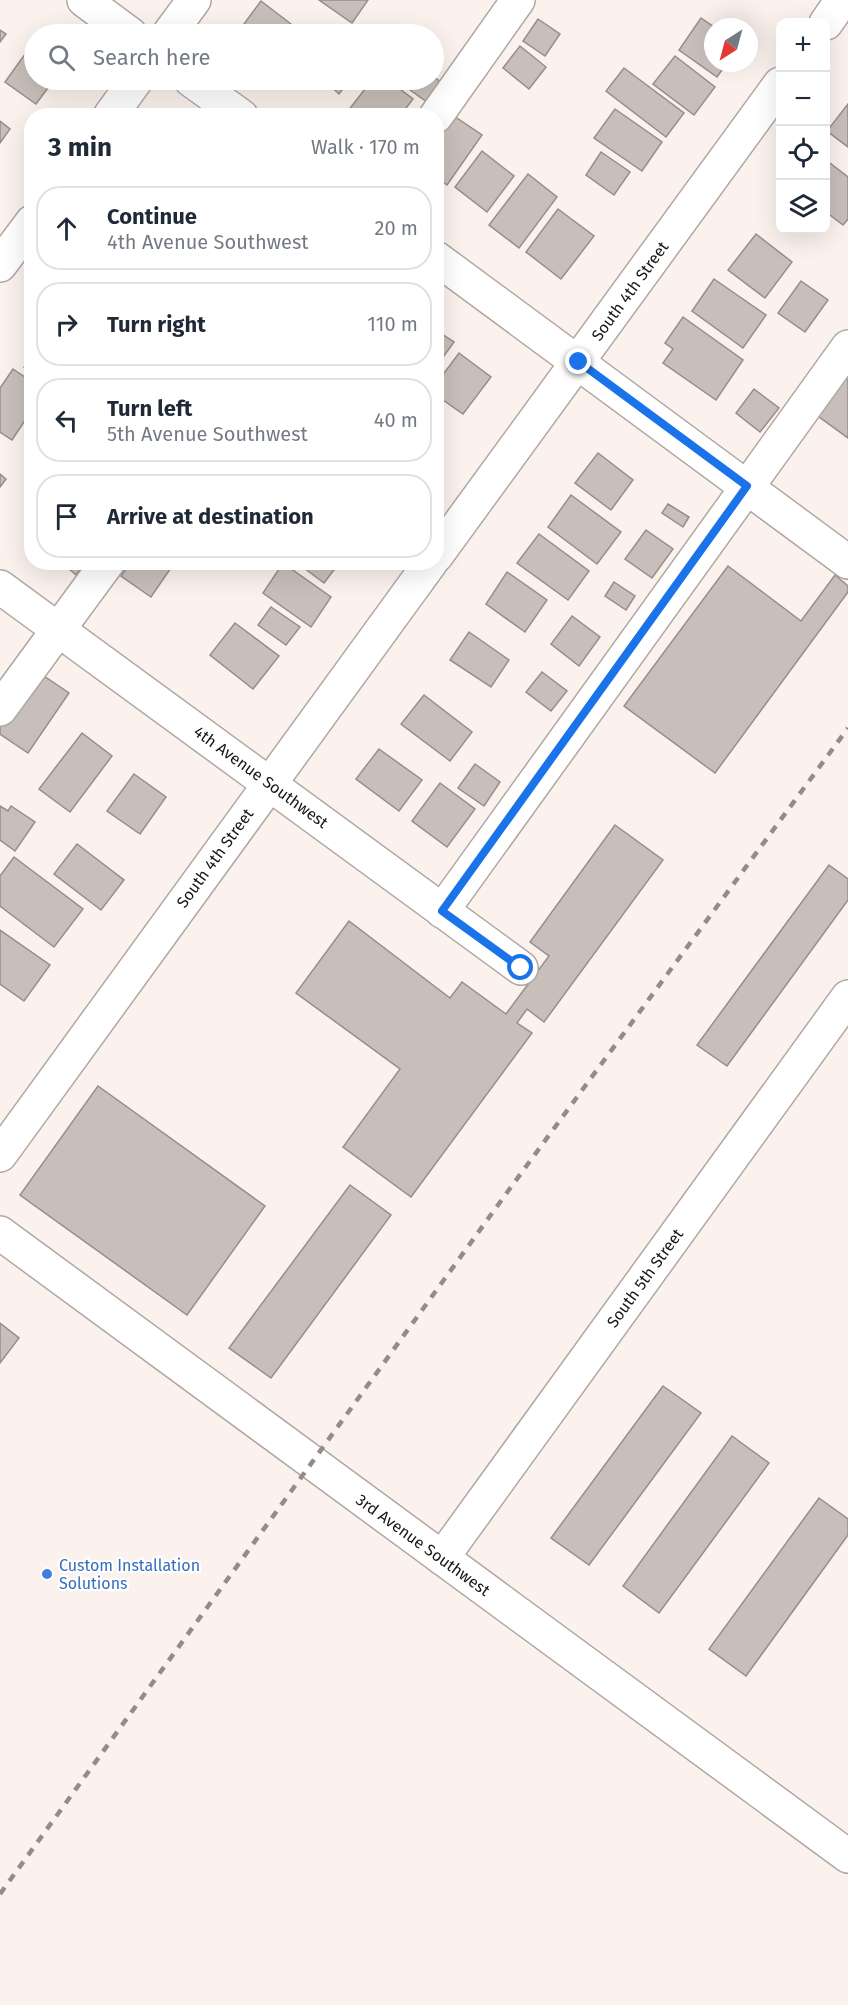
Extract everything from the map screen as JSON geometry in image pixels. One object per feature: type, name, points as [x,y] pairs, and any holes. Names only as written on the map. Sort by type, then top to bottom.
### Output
[{"type":"street","points":[[84,0],[116,24]]},
{"type":"street","points":[[176,24],[194,0]]},
{"type":"street","points":[[442,108],[518,0]]},
{"type":"street","points":[[829,18],[842,0]]},
{"type":"street","points":[[116,108],[129,90]]},
{"type":"street","points":[[205,90],[230,108]]},
{"type":"street","name":"South 4th Street","points":[[444,545],[776,90]]},
{"type":"street","points":[[0,265],[24,233]]},
{"type":"street","points":[[444,264],[848,562]]},
{"type":"street","points":[[442,911],[848,347]]},
{"type":"street","points":[[0,709],[102,570]]},
{"type":"street","name":"South 4th Street","points":[[0,1155],[426,570]]},
{"type":"street","name":"4th Avenue Southwest","points":[[0,586],[521,968]]},
{"type":"street","name":"South 5th Street","points":[[442,1558],[848,997]]},
{"type":"street","name":"3rd Avenue Southwest","points":[[0,1233],[848,1856]]},
{"type":"building","points":[[319,0],[368,0],[352,23]]},
{"type":"building","points":[[261,1],[291,24],[244,24]]},
{"type":"building","points":[[701,18],[704,20],[704,68],[679,50]]},
{"type":"building","points":[[538,19],[560,34],[545,56],[523,41]]},
{"type":"building","points":[[0,30],[6,34],[0,42]]},
{"type":"building","points":[[520,46],[546,67],[529,89],[503,68]]},
{"type":"building","points":[[24,56],[24,90],[46,90],[36,104],[5,82]]},
{"type":"building","points":[[675,56],[715,87],[694,115],[653,84]]},
{"type":"building","points":[[624,68],[684,113],[666,137],[606,91]]},
{"type":"building","points":[[710,72],[721,72],[717,77]]},
{"type":"building","points":[[364,90],[401,90],[413,99],[406,108],[350,108]]},
{"type":"building","points":[[410,90],[436,90],[427,102]]},
{"type":"building","points":[[848,104],[848,147],[830,133],[830,127]]},
{"type":"building","points":[[615,109],[662,142],[642,171],[594,138]]},
{"type":"building","points":[[451,114],[482,135],[447,185],[444,183],[444,124]]},
{"type":"building","points":[[0,121],[10,129],[0,143]]},
{"type":"building","points":[[482,151],[514,176],[487,212],[455,187]]},
{"type":"building","points":[[601,152],[630,172],[614,195],[586,175]]},
{"type":"building","points":[[830,163],[848,177],[848,219],[843,225],[830,215]]},
{"type":"building","points":[[528,174],[557,197],[519,248],[489,225]]},
{"type":"building","points":[[558,209],[594,236],[561,279],[526,252]]},
{"type":"building","points":[[756,234],[792,262],[765,298],[728,270]]},
{"type":"building","points":[[714,279],[766,315],[743,348],[692,311]]},
{"type":"building","points":[[801,281],[828,300],[805,332],[778,313]]},
{"type":"building","points":[[683,317],[743,360],[716,400],[663,363],[673,349],[665,343]]},
{"type":"building","points":[[444,335],[454,342],[444,356]]},
{"type":"building","points":[[459,353],[491,377],[463,414],[444,401],[444,373]]},
{"type":"building","points":[[848,360],[848,438],[811,411]]},
{"type":"building","points":[[13,369],[24,377],[24,422],[12,440],[0,432],[0,388]]},
{"type":"building","points":[[754,389],[779,408],[760,432],[736,413]]},
{"type":"building","points":[[598,453],[633,480],[611,510],[575,483]]},
{"type":"building","points":[[0,474],[6,479],[0,487]]},
{"type":"building","points":[[571,495],[621,532],[597,564],[548,527]]},
{"type":"building","points":[[668,504],[689,517],[683,527],[662,513]]},
{"type":"building","points":[[646,530],[673,549],[652,578],[625,559]]},
{"type":"building","points":[[539,534],[589,571],[568,600],[517,563]]},
{"type":"building","points":[[728,566],[801,621],[835,575],[848,586],[848,592],[715,773],[624,706]]},
{"type":"building","points":[[70,570],[80,570],[76,575]]},
{"type":"building","points":[[125,570],[170,570],[151,597],[121,576]]},
{"type":"building","points":[[278,570],[293,570],[331,597],[311,627],[263,593]]},
{"type":"building","points":[[307,570],[334,570],[324,583]]},
{"type":"building","points":[[507,572],[547,600],[525,632],[486,604]]},
{"type":"building","points":[[614,582],[635,596],[626,610],[605,596]]},
{"type":"building","points":[[271,607],[300,627],[286,645],[258,625]]},
{"type":"building","points":[[572,616],[600,637],[579,666],[551,644]]},
{"type":"building","points":[[235,623],[279,656],[253,689],[210,655]]},
{"type":"building","points":[[469,632],[509,660],[491,687],[450,660]]},
{"type":"building","points":[[35,670],[69,693],[28,753],[0,734],[0,721]]},
{"type":"building","points":[[542,672],[567,691],[551,711],[526,692]]},
{"type":"building","points":[[424,695],[472,732],[450,761],[401,724]]},
{"type":"building","points":[[82,733],[112,756],[70,812],[39,789]]},
{"type":"building","points":[[379,749],[422,780],[399,811],[356,779]]},
{"type":"building","points":[[475,764],[500,782],[484,806],[458,788]]},
{"type":"building","points":[[134,774],[166,797],[140,834],[107,811]]},
{"type":"building","points":[[440,783],[475,809],[447,847],[412,821]]},
{"type":"building","points":[[0,806],[8,811],[11,806],[35,822],[15,851],[0,840]]},
{"type":"building","points":[[615,825],[663,860],[544,1022],[527,1009],[517,1023],[532,1033],[411,1197],[343,1147],[400,1069],[296,993],[349,921],[450,998],[462,982],[506,1014],[549,956],[530,942]]},
{"type":"building","points":[[77,844],[124,880],[101,910],[54,874]]},
{"type":"building","points":[[14,857],[83,909],[54,947],[0,906],[0,876]]},
{"type":"building","points":[[829,865],[848,879],[848,900],[727,1066],[697,1045]]},
{"type":"building","points":[[0,930],[50,965],[24,1001],[0,984]]},
{"type":"building","points":[[98,1086],[265,1206],[187,1315],[20,1195]]},
{"type":"building","points":[[350,1185],[391,1215],[271,1378],[229,1348]]},
{"type":"building","points":[[0,1323],[19,1338],[0,1363]]},
{"type":"building","points":[[663,1386],[701,1413],[589,1565],[551,1538]]},
{"type":"building","points":[[732,1436],[769,1463],[659,1613],[623,1586]]},
{"type":"building","points":[[819,1498],[848,1519],[848,1535],[746,1676],[709,1649]]},
{"type":"railway","points":[[0,1894],[511,1187],[848,728]]},
{"type":"place","name":"Custom Installation Solutions","points":[[47,1574]]},
{"type":"route","points":[[521,968],[442,911],[747,486],[579,362]]}]
